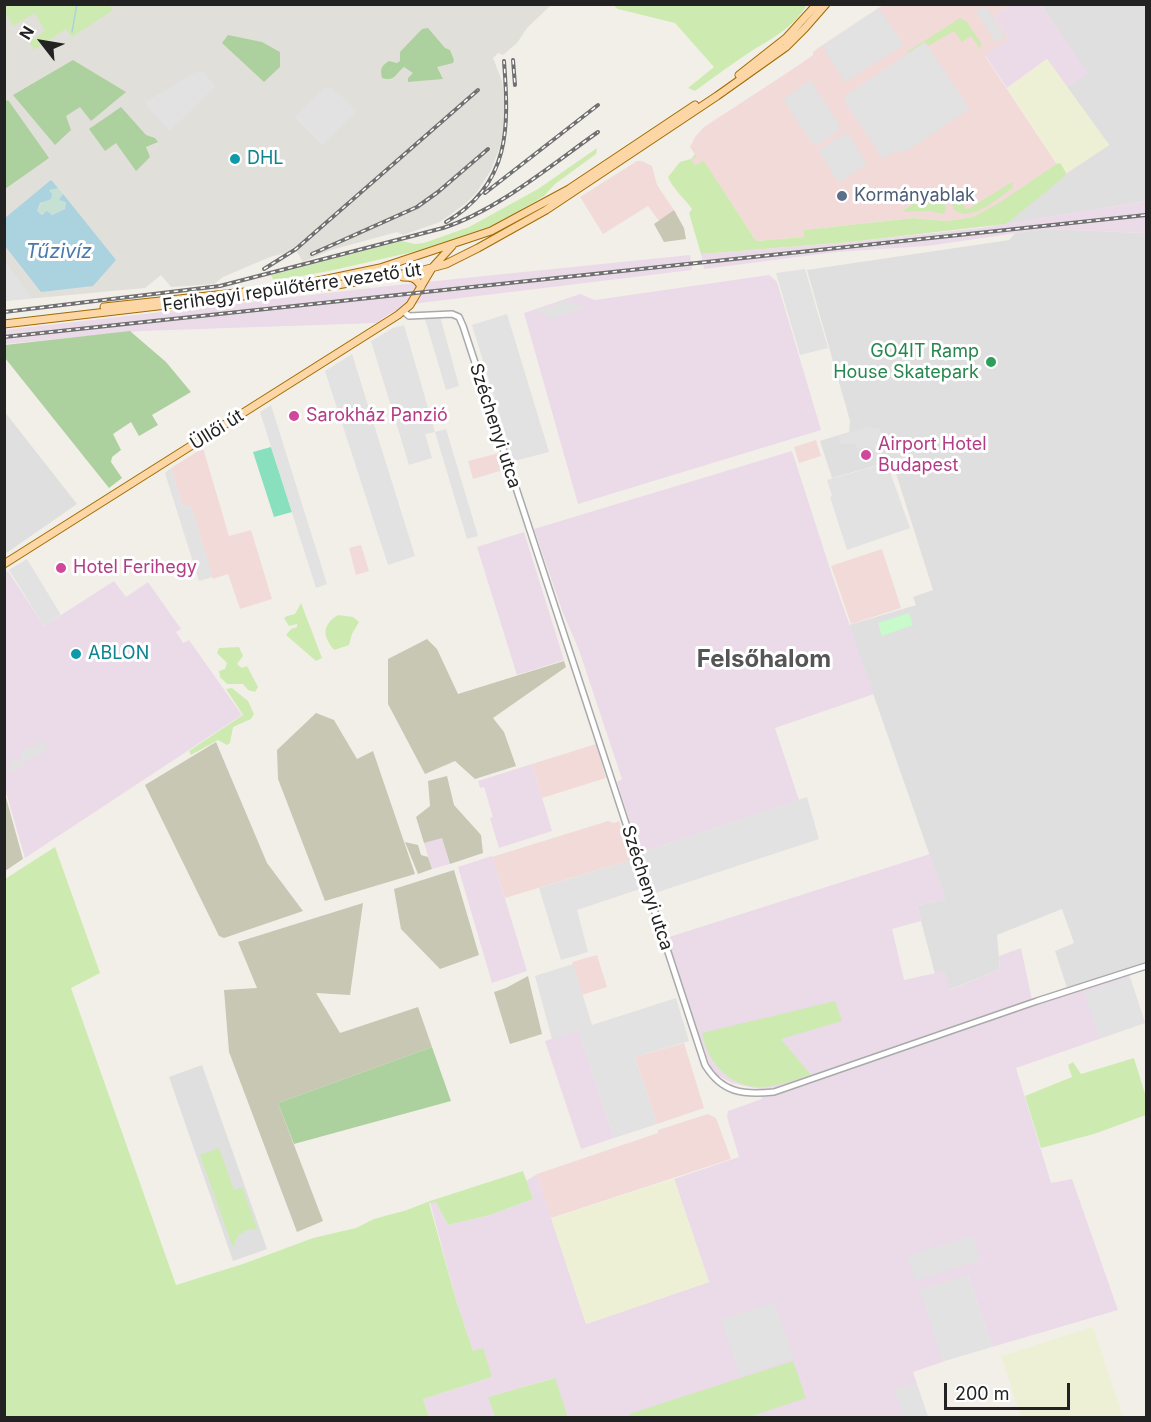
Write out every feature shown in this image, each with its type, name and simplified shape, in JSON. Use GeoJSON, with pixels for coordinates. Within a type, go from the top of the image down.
{"type":"FeatureCollection","features":[{"type":"Feature","properties":{"kind":"main road"},"geometry":{"type":"LineString","coordinates":[[716,94],[800,26],[817,4]]}},
{"type":"Feature","properties":{"kind":"main road"},"geometry":{"type":"LineString","coordinates":[[716,94],[786,47],[826,4]]}},
{"type":"Feature","properties":{"kind":"main road","name":"Ferihegyi repülőtérre vezető út"},"geometry":{"type":"LineString","coordinates":[[4,324],[338,285],[446,264],[478,248],[570,191],[716,94]]}},
{"type":"Feature","properties":{"kind":"main road","name":"Ferihegyi repülőtérre vezető út"},"geometry":{"type":"LineString","coordinates":[[4,319],[295,286],[380,268],[491,231],[570,191]]}},
{"type":"Feature","properties":{"kind":"main road"},"geometry":{"type":"LineString","coordinates":[[421,287],[432,268],[454,244]]}},
{"type":"Feature","properties":{"kind":"main road"},"geometry":{"type":"LineString","coordinates":[[421,287],[446,264]]}},
{"type":"Feature","properties":{"kind":"main road"},"geometry":{"type":"LineString","coordinates":[[388,277],[413,278],[421,287]]}},
{"type":"Feature","properties":{"kind":"main road","name":"Üllői út"},"geometry":{"type":"LineString","coordinates":[[4,564],[403,311],[413,301],[421,287]]}},
{"type":"Feature","properties":{"kind":"street","name":"Széchenyi utca"},"geometry":{"type":"LineString","coordinates":[[403,311],[409,316],[452,314],[459,317],[463,326],[705,1065],[720,1082],[740,1092],[774,1092],[1037,1001],[1146,966]]}},
{"type":"Feature","properties":{"kind":"shaded area"},"geometry":{"type":"Polygon","coordinates":[[[5,5],[551,5],[527,28],[517,43],[503,55],[498,53],[493,58],[502,81],[505,107],[499,149],[491,170],[477,192],[440,222],[403,235],[397,232],[331,250],[303,262],[294,247],[285,253],[223,277],[214,284],[171,287],[161,275],[145,288],[5,301],[5,5]]]}},
{"type":"Feature","properties":{"kind":"shaded area"},"geometry":{"type":"Polygon","coordinates":[[[883,5],[1010,5],[994,16],[1009,39],[985,56],[1064,175],[973,217],[947,221],[913,218],[804,230],[804,237],[756,241],[704,162],[695,165],[692,160],[696,156],[690,147],[695,137],[704,127],[796,67],[813,55],[818,48],[883,5]]]}},
{"type":"Feature","properties":{"kind":"shaded area"},"geometry":{"type":"Polygon","coordinates":[[[1010,5],[1041,5],[1088,73],[1067,87],[1047,59],[1007,88],[985,55],[1009,39],[994,16],[1010,5]]]}},
{"type":"Feature","properties":{"kind":"shaded area"},"geometry":{"type":"Polygon","coordinates":[[[1041,5],[1146,5],[1146,201],[1006,224],[1005,213],[1109,145],[1067,87],[1087,73],[1041,5]]]}},
{"type":"Feature","properties":{"kind":"shaded area"},"geometry":{"type":"Polygon","coordinates":[[[982,7],[987,8],[1005,37],[996,43],[976,11],[982,7]]]}},
{"type":"Feature","properties":{"kind":"shaded area"},"geometry":{"type":"Polygon","coordinates":[[[879,8],[904,45],[845,82],[822,46],[879,8]]]}},
{"type":"Feature","properties":{"kind":"shaded area"},"geometry":{"type":"Polygon","coordinates":[[[925,42],[970,109],[905,152],[895,151],[883,159],[846,104],[846,95],[925,42]]]}},
{"type":"Feature","properties":{"kind":"shaded area"},"geometry":{"type":"Polygon","coordinates":[[[1047,59],[1109,145],[1064,175],[1007,88],[1047,59]]]}},
{"type":"Feature","properties":{"kind":"shaded area"},"geometry":{"type":"Polygon","coordinates":[[[197,71],[204,73],[216,86],[170,131],[148,108],[146,102],[197,71]]]}},
{"type":"Feature","properties":{"kind":"shaded area"},"geometry":{"type":"Polygon","coordinates":[[[810,80],[840,125],[838,127],[840,130],[817,145],[811,142],[783,99],[810,80]]]}},
{"type":"Feature","properties":{"kind":"shaded area"},"geometry":{"type":"Polygon","coordinates":[[[323,88],[333,88],[357,111],[322,145],[294,117],[323,88]]]}},
{"type":"Feature","properties":{"kind":"shaded area"},"geometry":{"type":"Polygon","coordinates":[[[847,132],[867,164],[839,183],[818,151],[847,132]]]}},
{"type":"Feature","properties":{"kind":"shaded area"},"geometry":{"type":"Polygon","coordinates":[[[637,161],[652,166],[657,185],[674,210],[659,221],[648,206],[603,234],[580,197],[637,161]]]}},
{"type":"Feature","properties":{"kind":"shaded area"},"geometry":{"type":"Polygon","coordinates":[[[58,188],[63,194],[60,200],[66,201],[65,208],[51,214],[37,211],[49,190],[58,188]]]}},
{"type":"Feature","properties":{"kind":"shaded area"},"geometry":{"type":"Polygon","coordinates":[[[1146,201],[1146,233],[1045,229],[927,246],[837,252],[704,269],[701,254],[850,242],[980,228],[1146,201]]]}},
{"type":"Feature","properties":{"kind":"shaded area"},"geometry":{"type":"Polygon","coordinates":[[[674,210],[684,228],[686,239],[664,242],[654,224],[674,210]]]}},
{"type":"Feature","properties":{"kind":"shaded area"},"geometry":{"type":"Polygon","coordinates":[[[1045,229],[1146,233],[1146,966],[1067,988],[1055,951],[1074,943],[1062,909],[997,935],[1000,969],[949,990],[935,974],[917,906],[945,899],[849,625],[916,605],[913,597],[933,590],[892,461],[832,478],[820,441],[849,432],[850,421],[807,270],[1009,240],[1015,233],[1045,229]]]}},
{"type":"Feature","properties":{"kind":"shaded area"},"geometry":{"type":"Polygon","coordinates":[[[690,255],[692,270],[420,303],[389,314],[376,323],[141,331],[5,344],[4,330],[406,284],[690,255]]]}},
{"type":"Feature","properties":{"kind":"shaded area"},"geometry":{"type":"Polygon","coordinates":[[[5,260],[32,298],[5,301],[5,260]]]}},
{"type":"Feature","properties":{"kind":"shaded area"},"geometry":{"type":"Polygon","coordinates":[[[805,269],[828,348],[800,355],[776,273],[805,269]]]}},
{"type":"Feature","properties":{"kind":"shaded area"},"geometry":{"type":"Polygon","coordinates":[[[769,275],[777,282],[821,430],[578,504],[524,313],[580,294],[595,300],[769,275]]]}},
{"type":"Feature","properties":{"kind":"shaded area"},"geometry":{"type":"Polygon","coordinates":[[[568,300],[584,308],[551,319],[536,311],[568,300]]]}},
{"type":"Feature","properties":{"kind":"shaded area"},"geometry":{"type":"Polygon","coordinates":[[[507,314],[549,452],[514,461],[472,325],[507,314]]]}},
{"type":"Feature","properties":{"kind":"shaded area"},"geometry":{"type":"Polygon","coordinates":[[[440,316],[459,386],[446,390],[425,319],[440,316]]]}},
{"type":"Feature","properties":{"kind":"shaded area"},"geometry":{"type":"Polygon","coordinates":[[[404,325],[435,432],[425,434],[432,458],[409,465],[371,341],[393,328],[404,325]]]}},
{"type":"Feature","properties":{"kind":"shaded area"},"geometry":{"type":"Polygon","coordinates":[[[352,354],[415,556],[388,565],[325,371],[352,354]]]}},
{"type":"Feature","properties":{"kind":"shaded area"},"geometry":{"type":"Polygon","coordinates":[[[271,405],[327,584],[316,588],[260,412],[271,405]]]}},
{"type":"Feature","properties":{"kind":"shaded area"},"geometry":{"type":"Polygon","coordinates":[[[4,411],[77,504],[5,554],[4,553],[4,411]]]}},
{"type":"Feature","properties":{"kind":"shaded area"},"geometry":{"type":"Polygon","coordinates":[[[871,426],[875,429],[880,428],[885,445],[872,450],[870,447],[857,448],[855,444],[841,444],[838,436],[871,426]]]}},
{"type":"Feature","properties":{"kind":"shaded area"},"geometry":{"type":"Polygon","coordinates":[[[446,429],[478,536],[467,539],[435,432],[446,429]]]}},
{"type":"Feature","properties":{"kind":"shaded area"},"geometry":{"type":"Polygon","coordinates":[[[816,440],[821,456],[799,463],[794,447],[816,440]]]}},
{"type":"Feature","properties":{"kind":"shaded area"},"geometry":{"type":"Polygon","coordinates":[[[203,448],[229,536],[251,530],[272,599],[240,609],[228,574],[213,579],[191,506],[183,507],[171,468],[203,448]]]}},
{"type":"Feature","properties":{"kind":"shaded area"},"geometry":{"type":"Polygon","coordinates":[[[792,451],[874,694],[775,728],[799,800],[640,853],[617,782],[622,779],[579,650],[563,613],[534,529],[792,451]]]}},
{"type":"Feature","properties":{"kind":"shaded area"},"geometry":{"type":"Polygon","coordinates":[[[499,453],[503,470],[473,479],[468,461],[499,453]]]}},
{"type":"Feature","properties":{"kind":"shaded area"},"geometry":{"type":"Polygon","coordinates":[[[879,465],[881,468],[888,466],[910,528],[847,550],[827,480],[879,465]]]}},
{"type":"Feature","properties":{"kind":"shaded area"},"geometry":{"type":"Polygon","coordinates":[[[171,468],[183,507],[191,505],[213,577],[199,581],[165,473],[171,468]]]}},
{"type":"Feature","properties":{"kind":"shaded area"},"geometry":{"type":"Polygon","coordinates":[[[524,532],[564,660],[517,675],[477,547],[524,532]]]}},
{"type":"Feature","properties":{"kind":"shaded area"},"geometry":{"type":"Polygon","coordinates":[[[361,545],[369,571],[356,575],[349,548],[361,545]]]}},
{"type":"Feature","properties":{"kind":"shaded area"},"geometry":{"type":"Polygon","coordinates":[[[882,549],[901,608],[851,624],[831,566],[882,549]]]}},
{"type":"Feature","properties":{"kind":"shaded area"},"geometry":{"type":"Polygon","coordinates":[[[27,559],[61,615],[44,626],[9,570],[27,559]]]}},
{"type":"Feature","properties":{"kind":"shaded area"},"geometry":{"type":"Polygon","coordinates":[[[8,571],[44,626],[114,581],[126,597],[148,582],[181,629],[176,632],[183,643],[189,640],[242,715],[25,858],[5,789],[5,573],[8,571]]]}},
{"type":"Feature","properties":{"kind":"shaded area"},"geometry":{"type":"Polygon","coordinates":[[[427,639],[437,649],[458,694],[564,661],[566,667],[493,718],[504,732],[516,766],[475,779],[455,761],[425,774],[388,704],[388,659],[427,639]]]}},
{"type":"Feature","properties":{"kind":"shaded area"},"geometry":{"type":"Polygon","coordinates":[[[316,713],[334,720],[357,759],[373,751],[415,874],[325,901],[278,779],[277,750],[316,713]]]}},
{"type":"Feature","properties":{"kind":"shaded area"},"geometry":{"type":"Polygon","coordinates":[[[42,739],[48,748],[10,773],[7,769],[11,766],[9,762],[15,758],[18,762],[23,759],[20,754],[35,744],[41,747],[38,742],[42,739]]]}},
{"type":"Feature","properties":{"kind":"shaded area"},"geometry":{"type":"Polygon","coordinates":[[[216,742],[267,863],[303,911],[224,938],[219,936],[145,785],[216,742]]]}},
{"type":"Feature","properties":{"kind":"shaded area"},"geometry":{"type":"Polygon","coordinates":[[[596,744],[606,778],[542,798],[532,764],[596,744]]]}},
{"type":"Feature","properties":{"kind":"shaded area"},"geometry":{"type":"Polygon","coordinates":[[[532,764],[552,831],[499,848],[484,787],[480,788],[478,781],[532,764]]]}},
{"type":"Feature","properties":{"kind":"shaded area"},"geometry":{"type":"Polygon","coordinates":[[[447,776],[454,805],[481,835],[483,853],[450,864],[442,838],[424,843],[416,817],[430,806],[428,781],[447,776]]]}},
{"type":"Feature","properties":{"kind":"shaded area"},"geometry":{"type":"Polygon","coordinates":[[[5,794],[23,859],[4,871],[5,794]]]}},
{"type":"Feature","properties":{"kind":"shaded area"},"geometry":{"type":"Polygon","coordinates":[[[807,797],[819,839],[652,894],[640,853],[807,797]]]}},
{"type":"Feature","properties":{"kind":"shaded area"},"geometry":{"type":"Polygon","coordinates":[[[608,821],[614,823],[619,821],[631,860],[505,898],[492,857],[608,821]]]}},
{"type":"Feature","properties":{"kind":"shaded area"},"geometry":{"type":"Polygon","coordinates":[[[442,837],[450,864],[432,869],[424,843],[442,837]]]}},
{"type":"Feature","properties":{"kind":"shaded area"},"geometry":{"type":"Polygon","coordinates":[[[405,842],[418,845],[421,855],[428,857],[432,869],[418,874],[405,842]]]}},
{"type":"Feature","properties":{"kind":"shaded area"},"geometry":{"type":"Polygon","coordinates":[[[930,854],[946,899],[917,906],[921,921],[892,929],[904,980],[945,971],[950,990],[1000,969],[999,956],[1021,948],[1032,1000],[1128,972],[1145,1023],[1016,1068],[1051,1183],[1072,1179],[1118,1310],[992,1347],[968,1275],[942,1359],[945,1361],[913,1372],[928,1417],[568,1417],[554,1378],[489,1397],[495,1417],[429,1417],[423,1399],[492,1377],[473,1351],[456,1300],[430,1202],[436,1201],[448,1225],[490,1215],[533,1199],[526,1181],[537,1174],[586,1324],[709,1282],[674,1179],[739,1157],[727,1117],[728,1111],[762,1099],[759,1089],[732,1083],[719,1076],[710,1066],[666,938],[930,854]]]}},
{"type":"Feature","properties":{"kind":"shaded area"},"geometry":{"type":"Polygon","coordinates":[[[492,856],[527,971],[492,983],[458,867],[492,856]]]}},
{"type":"Feature","properties":{"kind":"shaded area"},"geometry":{"type":"Polygon","coordinates":[[[631,860],[640,889],[577,910],[588,952],[561,960],[539,888],[631,860]]]}},
{"type":"Feature","properties":{"kind":"shaded area"},"geometry":{"type":"Polygon","coordinates":[[[454,870],[479,955],[440,969],[401,929],[394,889],[454,870]]]}},
{"type":"Feature","properties":{"kind":"shaded area"},"geometry":{"type":"Polygon","coordinates":[[[363,903],[350,995],[316,993],[340,1033],[418,1007],[432,1047],[278,1103],[323,1221],[297,1232],[229,1052],[224,990],[257,988],[238,942],[363,903]]]}},
{"type":"Feature","properties":{"kind":"shaded area"},"geometry":{"type":"Polygon","coordinates":[[[597,955],[607,987],[582,995],[572,962],[597,955]]]}},
{"type":"Feature","properties":{"kind":"shaded area"},"geometry":{"type":"Polygon","coordinates":[[[573,964],[592,1025],[676,998],[689,1041],[635,1057],[657,1124],[614,1138],[579,1031],[552,1039],[535,976],[573,964]]]}},
{"type":"Feature","properties":{"kind":"shaded area"},"geometry":{"type":"Polygon","coordinates":[[[528,976],[542,1034],[510,1044],[494,992],[528,976]]]}},
{"type":"Feature","properties":{"kind":"shaded area"},"geometry":{"type":"Polygon","coordinates":[[[1130,977],[1145,1023],[1099,1038],[1085,992],[1130,977]]]}},
{"type":"Feature","properties":{"kind":"shaded area"},"geometry":{"type":"Polygon","coordinates":[[[579,1030],[614,1138],[581,1149],[545,1041],[579,1030]]]}},
{"type":"Feature","properties":{"kind":"shaded area"},"geometry":{"type":"Polygon","coordinates":[[[684,1043],[704,1108],[657,1124],[635,1057],[684,1043]]]}},
{"type":"Feature","properties":{"kind":"shaded area"},"geometry":{"type":"Polygon","coordinates":[[[202,1065],[267,1249],[233,1261],[169,1077],[202,1065]]]}},
{"type":"Feature","properties":{"kind":"shaded area"},"geometry":{"type":"Polygon","coordinates":[[[708,1114],[716,1118],[731,1159],[551,1218],[537,1174],[708,1114]]]}},
{"type":"Feature","properties":{"kind":"shaded area"},"geometry":{"type":"Polygon","coordinates":[[[674,1179],[709,1282],[586,1324],[551,1218],[674,1179]]]}},
{"type":"Feature","properties":{"kind":"shaded area"},"geometry":{"type":"Polygon","coordinates":[[[972,1236],[980,1260],[915,1281],[907,1256],[972,1236]]]}},
{"type":"Feature","properties":{"kind":"shaded area"},"geometry":{"type":"Polygon","coordinates":[[[968,1275],[992,1347],[945,1361],[942,1359],[920,1290],[968,1275]]]}},
{"type":"Feature","properties":{"kind":"shaded area"},"geometry":{"type":"Polygon","coordinates":[[[774,1303],[794,1358],[740,1376],[721,1319],[774,1303]]]}},
{"type":"Feature","properties":{"kind":"shaded area"},"geometry":{"type":"Polygon","coordinates":[[[1093,1327],[1123,1417],[1021,1417],[1001,1356],[1093,1327]]]}},
{"type":"Feature","properties":{"kind":"shaded area"},"geometry":{"type":"Polygon","coordinates":[[[916,1383],[928,1417],[896,1417],[903,1415],[894,1389],[916,1383]]]}},
{"type":"Feature","properties":{"kind":"green space"},"geometry":{"type":"Polygon","coordinates":[[[5,4],[109,5],[113,10],[72,37],[66,29],[34,50],[29,42],[45,31],[35,13],[13,26],[5,12],[5,4]]]}},
{"type":"Feature","properties":{"kind":"green space"},"geometry":{"type":"Polygon","coordinates":[[[613,5],[807,5],[783,31],[695,91],[688,88],[714,67],[675,23],[618,9],[613,5]]]}},
{"type":"Feature","properties":{"kind":"green space"},"geometry":{"type":"Polygon","coordinates":[[[960,18],[967,22],[981,43],[980,49],[971,36],[962,42],[954,31],[928,46],[925,42],[909,54],[907,52],[960,18]]]}},
{"type":"Feature","properties":{"kind":"green space"},"geometry":{"type":"Polygon","coordinates":[[[428,28],[445,48],[450,50],[454,60],[453,63],[437,67],[443,79],[408,82],[408,78],[413,73],[404,67],[390,79],[382,78],[381,70],[384,64],[389,61],[397,63],[400,61],[400,52],[422,29],[428,28]]]}},
{"type":"Feature","properties":{"kind":"green space"},"geometry":{"type":"Polygon","coordinates":[[[228,35],[262,42],[280,52],[280,67],[264,82],[222,43],[228,35]]]}},
{"type":"Feature","properties":{"kind":"green space"},"geometry":{"type":"Polygon","coordinates":[[[73,60],[126,92],[91,121],[80,107],[66,116],[71,130],[55,145],[13,95],[73,60]]]}},
{"type":"Feature","properties":{"kind":"green space"},"geometry":{"type":"Polygon","coordinates":[[[8,100],[49,158],[5,189],[4,102],[8,100]]]}},
{"type":"Feature","properties":{"kind":"green space"},"geometry":{"type":"Polygon","coordinates":[[[121,107],[146,135],[155,138],[158,142],[146,147],[150,157],[136,171],[116,143],[105,151],[89,129],[121,107]]]}},
{"type":"Feature","properties":{"kind":"green space"},"geometry":{"type":"Polygon","coordinates":[[[597,148],[596,154],[555,184],[544,196],[495,225],[417,251],[329,271],[274,281],[271,275],[402,241],[415,244],[424,243],[469,227],[538,189],[597,148]]]}},
{"type":"Feature","properties":{"kind":"green space"},"geometry":{"type":"Polygon","coordinates":[[[695,154],[697,156],[692,160],[695,165],[704,161],[756,241],[804,237],[804,230],[913,218],[947,221],[973,217],[999,203],[1058,163],[1066,173],[1006,224],[850,242],[701,254],[689,213],[692,209],[668,177],[680,162],[691,159],[695,154]]]}},
{"type":"Feature","properties":{"kind":"green space"},"geometry":{"type":"Polygon","coordinates":[[[1012,182],[1011,189],[991,204],[975,212],[967,214],[953,209],[952,202],[957,196],[968,209],[1012,182]]]}},
{"type":"Feature","properties":{"kind":"green space"},"geometry":{"type":"Polygon","coordinates":[[[936,196],[940,203],[944,202],[946,210],[943,214],[929,211],[904,212],[921,199],[925,203],[936,196]]]}},
{"type":"Feature","properties":{"kind":"green space"},"geometry":{"type":"Polygon","coordinates":[[[130,331],[166,362],[191,392],[152,415],[158,425],[139,436],[131,422],[113,434],[121,450],[112,457],[111,462],[122,478],[109,488],[5,358],[5,345],[130,331]]]}},
{"type":"Feature","properties":{"kind":"green space"},"geometry":{"type":"Polygon","coordinates":[[[271,447],[292,512],[274,517],[253,452],[271,447]]]}},
{"type":"Feature","properties":{"kind":"green space"},"geometry":{"type":"Polygon","coordinates":[[[301,603],[322,658],[316,661],[286,635],[291,629],[297,627],[297,624],[289,626],[284,618],[295,614],[301,603]]]}},
{"type":"Feature","properties":{"kind":"green space"},"geometry":{"type":"Polygon","coordinates":[[[909,613],[913,625],[882,636],[878,623],[909,613]]]}},
{"type":"Feature","properties":{"kind":"green space"},"geometry":{"type":"Polygon","coordinates":[[[338,615],[353,617],[359,622],[349,645],[334,650],[325,631],[332,619],[338,615]]]}},
{"type":"Feature","properties":{"kind":"green space"},"geometry":{"type":"Polygon","coordinates":[[[239,647],[243,656],[237,664],[242,668],[247,666],[258,687],[255,692],[248,690],[243,684],[227,684],[220,677],[219,671],[225,669],[227,663],[217,653],[219,648],[239,647]]]}},
{"type":"Feature","properties":{"kind":"green space"},"geometry":{"type":"Polygon","coordinates":[[[232,688],[248,701],[254,714],[251,719],[233,727],[230,743],[227,745],[218,740],[191,755],[189,751],[243,715],[226,689],[232,688]]]}},
{"type":"Feature","properties":{"kind":"green space"},"geometry":{"type":"Polygon","coordinates":[[[55,847],[100,973],[71,988],[176,1285],[243,1264],[313,1238],[356,1228],[374,1219],[523,1171],[533,1199],[490,1215],[448,1225],[436,1202],[429,1203],[473,1351],[483,1348],[492,1377],[423,1399],[429,1417],[5,1417],[5,879],[55,847]]]}},
{"type":"Feature","properties":{"kind":"green space"},"geometry":{"type":"Polygon","coordinates":[[[835,1001],[842,1021],[781,1039],[811,1075],[764,1087],[741,1084],[723,1072],[705,1044],[702,1033],[835,1001]]]}},
{"type":"Feature","properties":{"kind":"green space"},"geometry":{"type":"Polygon","coordinates":[[[432,1047],[451,1101],[294,1144],[278,1103],[432,1047]]]}},
{"type":"Feature","properties":{"kind":"green space"},"geometry":{"type":"Polygon","coordinates":[[[1134,1058],[1146,1097],[1146,1115],[1094,1134],[1041,1148],[1025,1096],[1072,1077],[1068,1065],[1073,1062],[1081,1074],[1134,1058]]]}},
{"type":"Feature","properties":{"kind":"green space"},"geometry":{"type":"Polygon","coordinates":[[[219,1148],[234,1190],[242,1187],[257,1229],[240,1233],[235,1245],[232,1245],[200,1155],[219,1148]]]}},
{"type":"Feature","properties":{"kind":"green space"},"geometry":{"type":"Polygon","coordinates":[[[793,1361],[806,1398],[749,1417],[631,1417],[629,1414],[793,1361]]]}},
{"type":"Feature","properties":{"kind":"green space"},"geometry":{"type":"Polygon","coordinates":[[[555,1378],[568,1417],[495,1417],[488,1397],[555,1378]]]}},
{"type":"Feature","properties":{"kind":"water","name":"Tűzivíz"},"geometry":{"type":"Polygon","coordinates":[[[51,180],[58,188],[49,190],[52,194],[51,199],[40,203],[37,211],[42,215],[47,211],[52,215],[65,209],[66,202],[59,200],[63,194],[116,260],[93,286],[41,292],[5,246],[5,218],[51,180]]]}},
{"type":"Feature","properties":{"kind":"waterway"},"geometry":{"type":"LineString","coordinates":[[72,32],[77,4]]}},
{"type":"Feature","properties":{"kind":"railway"},"geometry":{"type":"LineString","coordinates":[[513,60],[515,85]]}},
{"type":"Feature","properties":{"kind":"railway"},"geometry":{"type":"LineString","coordinates":[[446,222],[467,207],[483,190],[494,172],[505,131],[504,61]]}},
{"type":"Feature","properties":{"kind":"railway"},"geometry":{"type":"LineString","coordinates":[[264,269],[296,249],[478,90]]}},
{"type":"Feature","properties":{"kind":"railway"},"geometry":{"type":"LineString","coordinates":[[485,193],[598,105]]}},
{"type":"Feature","properties":{"kind":"railway"},"geometry":{"type":"LineString","coordinates":[[4,312],[220,286],[443,228],[464,220],[504,198],[598,132]]}},
{"type":"Feature","properties":{"kind":"railway"},"geometry":{"type":"LineString","coordinates":[[312,254],[417,207],[488,149]]}},
{"type":"Feature","properties":{"kind":"railway"},"geometry":{"type":"LineString","coordinates":[[4,337],[1146,215]]}},
{"type":"Feature","properties":{"kind":"place","name":"DHL"},"geometry":{"type":"Point","coordinates":[235,159]}},
{"type":"Feature","properties":{"kind":"place","name":"Kormányablak"},"geometry":{"type":"Point","coordinates":[842,196]}},
{"type":"Feature","properties":{"kind":"place","name":"GO4IT Ramp House Skatepark"},"geometry":{"type":"Point","coordinates":[991,362]}},
{"type":"Feature","properties":{"kind":"place","name":"Sarokház Panzió"},"geometry":{"type":"Point","coordinates":[294,416]}},
{"type":"Feature","properties":{"kind":"place","name":"Airport Hotel Budapest"},"geometry":{"type":"Point","coordinates":[866,455]}},
{"type":"Feature","properties":{"kind":"place","name":"Hotel Ferihegy"},"geometry":{"type":"Point","coordinates":[61,568]}},
{"type":"Feature","properties":{"kind":"place","name":"ABLON"},"geometry":{"type":"Point","coordinates":[76,654]}},
{"type":"Feature","properties":{"kind":"district","name":"Felsőhalom"},"geometry":{"type":"Point","coordinates":[764,660]}}]}
